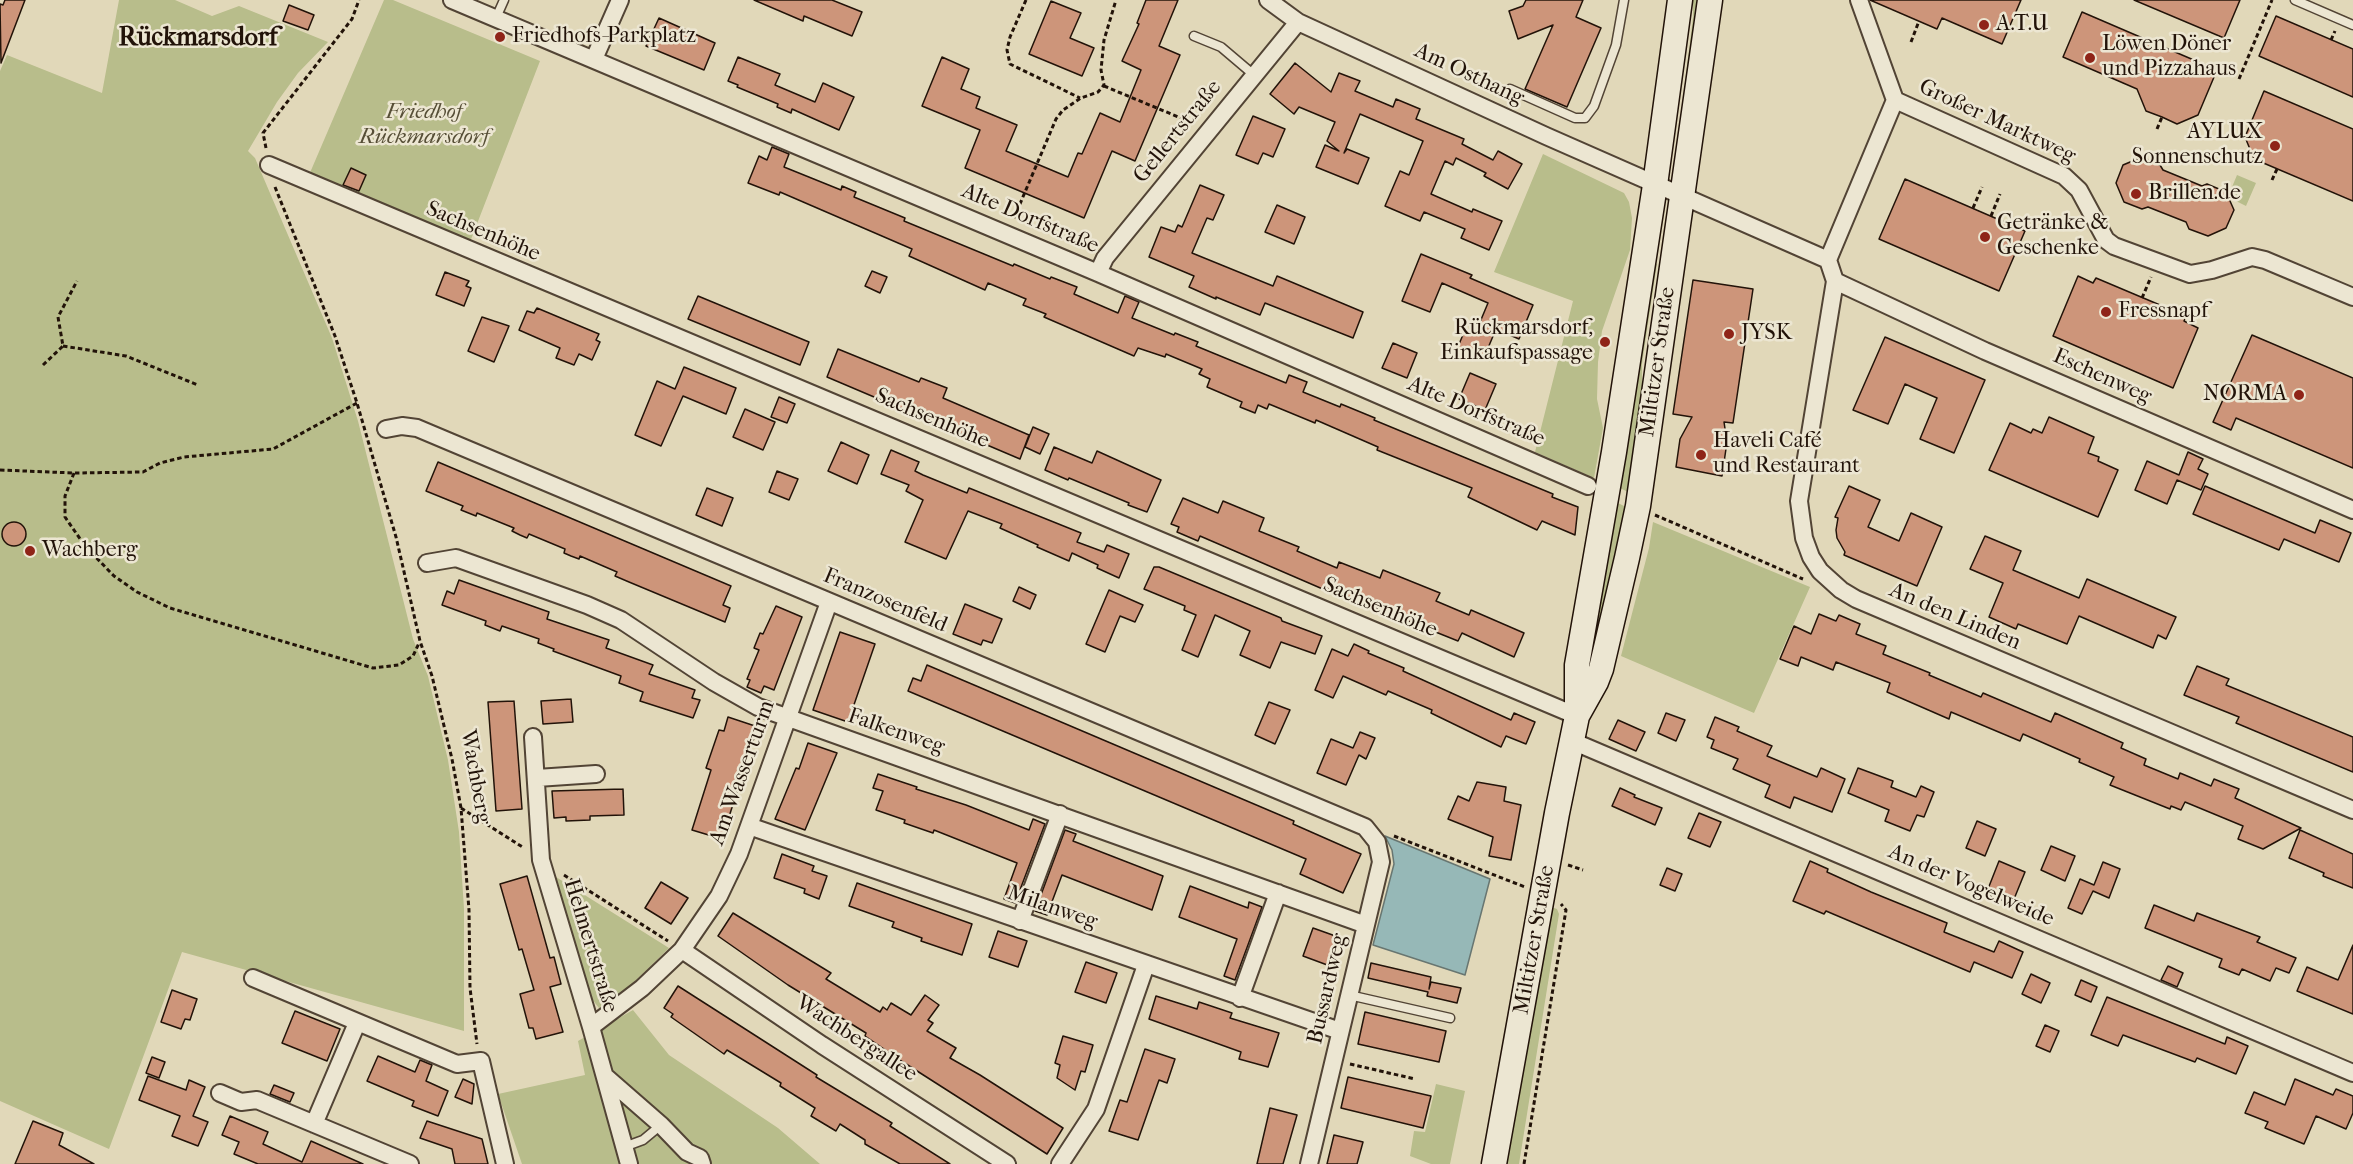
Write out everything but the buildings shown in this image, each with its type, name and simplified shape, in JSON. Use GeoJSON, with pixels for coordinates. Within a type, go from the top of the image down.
{"type":"FeatureCollection","features":[{"type":"Feature","properties":{"kind":"street","name":"Alte Dorfstraße"},"geometry":{"type":"LineString","coordinates":[[452,0],[1098,273],[1588,486]]}},
{"type":"Feature","properties":{"kind":"street"},"geometry":{"type":"LineString","coordinates":[[594,59],[620,0]]}},
{"type":"Feature","properties":{"kind":"street","name":"Am Osthang"},"geometry":{"type":"LineString","coordinates":[[1268,0],[1298,22],[1655,185],[1828,261]]}},
{"type":"Feature","properties":{"kind":"street","name":"Miltitzer Straße"},"geometry":{"type":"LineString","coordinates":[[1494,1164],[1577,716],[1577,665],[1608,491],[1655,185],[1680,0]]}},
{"type":"Feature","properties":{"kind":"street","name":"Miltitzer Straße"},"geometry":{"type":"LineString","coordinates":[[1577,716],[1601,669],[1638,506],[1710,0]]}},
{"type":"Feature","properties":{"kind":"street","name":"Großer Marktweg"},"geometry":{"type":"LineString","coordinates":[[1828,261],[1895,100],[1859,0]]}},
{"type":"Feature","properties":{"kind":"street","name":"Gellertstraße"},"geometry":{"type":"LineString","coordinates":[[1098,273],[1105,258],[1298,22]]}},
{"type":"Feature","properties":{"kind":"street","name":"Großer Marktweg"},"geometry":{"type":"LineString","coordinates":[[1895,100],[2064,176],[2079,190],[2106,240],[2114,246],[2190,274],[2252,257],[2265,260],[2353,297]]}},
{"type":"Feature","properties":{"kind":"street","name":"Sachsenhöhe"},"geometry":{"type":"LineString","coordinates":[[269,165],[1577,716]]}},
{"type":"Feature","properties":{"kind":"street"},"geometry":{"type":"LineString","coordinates":[[1828,261],[1835,281]]}},
{"type":"Feature","properties":{"kind":"street","name":"Eschenweg"},"geometry":{"type":"LineString","coordinates":[[1835,281],[1995,355],[2353,510]]}},
{"type":"Feature","properties":{"kind":"street","name":"An den Linden"},"geometry":{"type":"LineString","coordinates":[[1835,281],[1799,501],[1804,537],[1811,557],[1829,581],[1865,603],[2353,810]]}},
{"type":"Feature","properties":{"kind":"street","name":"Franzosenfeld"},"geometry":{"type":"LineString","coordinates":[[386,429],[402,426],[417,428],[1366,829]]}},
{"type":"Feature","properties":{"kind":"street","name":"Falkenweg"},"geometry":{"type":"LineString","coordinates":[[427,563],[456,558],[607,612],[714,682],[758,707],[1366,925]]}},
{"type":"Feature","properties":{"kind":"street","name":"Am Wasserturm"},"geometry":{"type":"LineString","coordinates":[[591,1027],[642,988],[682,950],[719,896],[739,854],[829,602]]}},
{"type":"Feature","properties":{"kind":"street","name":"Helmertstraße"},"geometry":{"type":"LineString","coordinates":[[533,737],[541,860],[606,1077],[629,1164]]}},
{"type":"Feature","properties":{"kind":"street","name":"An der Vogelweide"},"geometry":{"type":"LineString","coordinates":[[1572,741],[2353,1073]]}},
{"type":"Feature","properties":{"kind":"street"},"geometry":{"type":"LineString","coordinates":[[537,778],[596,774]]}},
{"type":"Feature","properties":{"kind":"street"},"geometry":{"type":"LineString","coordinates":[[1020,921],[1060,814]]}},
{"type":"Feature","properties":{"kind":"street","name":"Milanweg"},"geometry":{"type":"LineString","coordinates":[[749,826],[1340,1031]]}},
{"type":"Feature","properties":{"kind":"street","name":"Bussardweg"},"geometry":{"type":"LineString","coordinates":[[1309,1164],[1381,862],[1377,842],[1366,829]]}},
{"type":"Feature","properties":{"kind":"street"},"geometry":{"type":"LineString","coordinates":[[1240,998],[1278,893]]}},
{"type":"Feature","properties":{"kind":"street","name":"Wachbergallee"},"geometry":{"type":"LineString","coordinates":[[682,950],[822,1045],[1007,1164]]}},
{"type":"Feature","properties":{"kind":"street"},"geometry":{"type":"LineString","coordinates":[[1060,1164],[1096,1109],[1146,965]]}},
{"type":"Feature","properties":{"kind":"street"},"geometry":{"type":"LineString","coordinates":[[253,978],[457,1064],[481,1061],[505,1164]]}},
{"type":"Feature","properties":{"kind":"street"},"geometry":{"type":"LineString","coordinates":[[314,1124],[357,1023]]}},
{"type":"Feature","properties":{"kind":"street"},"geometry":{"type":"LineString","coordinates":[[606,1077],[661,1125],[687,1152],[700,1158],[702,1164]]}},
{"type":"Feature","properties":{"kind":"street"},"geometry":{"type":"LineString","coordinates":[[220,1094],[241,1102],[257,1100],[410,1164]]}},
{"type":"Feature","properties":{"kind":"lane"},"geometry":{"type":"LineString","coordinates":[[496,18],[504,0]]}},
{"type":"Feature","properties":{"kind":"lane"},"geometry":{"type":"LineString","coordinates":[[1510,89],[1575,118],[1585,118],[1594,106],[1616,45],[1624,0]]}},
{"type":"Feature","properties":{"kind":"lane"},"geometry":{"type":"LineString","coordinates":[[2295,0],[2353,25]]}},
{"type":"Feature","properties":{"kind":"lane"},"geometry":{"type":"LineString","coordinates":[[1194,36],[1221,47],[1254,75]]}},
{"type":"Feature","properties":{"kind":"lane"},"geometry":{"type":"LineString","coordinates":[[1348,995],[1450,1018]]}},
{"type":"Feature","properties":{"kind":"lane"},"geometry":{"type":"LineString","coordinates":[[624,1147],[643,1140],[661,1125]]}},
{"type":"Feature","properties":{"kind":"path","name":"Wachberg"},"geometry":{"type":"LineString","coordinates":[[359,0],[352,18],[263,133],[273,182],[335,336],[357,403],[396,537],[420,641],[432,676],[453,759],[461,807],[469,910],[470,988],[476,1040],[481,1061]]}},
{"type":"Feature","properties":{"kind":"path"},"geometry":{"type":"LineString","coordinates":[[1026,0],[1010,37],[1007,50],[1011,64],[1081,98]]}},
{"type":"Feature","properties":{"kind":"path"},"geometry":{"type":"LineString","coordinates":[[1104,86],[1101,70],[1104,40],[1116,0]]}},
{"type":"Feature","properties":{"kind":"path"},"geometry":{"type":"LineString","coordinates":[[2239,79],[2272,0]]}},
{"type":"Feature","properties":{"kind":"path"},"geometry":{"type":"LineString","coordinates":[[1911,42],[1919,21]]}},
{"type":"Feature","properties":{"kind":"path"},"geometry":{"type":"LineString","coordinates":[[1014,218],[1056,119],[1063,110],[1081,98],[1098,92],[1104,86]]}},
{"type":"Feature","properties":{"kind":"path"},"geometry":{"type":"LineString","coordinates":[[1104,86],[1188,121]]}},
{"type":"Feature","properties":{"kind":"path"},"geometry":{"type":"LineString","coordinates":[[2157,129],[2162,117]]}},
{"type":"Feature","properties":{"kind":"path"},"geometry":{"type":"LineString","coordinates":[[2272,180],[2277,169]]}},
{"type":"Feature","properties":{"kind":"path"},"geometry":{"type":"LineString","coordinates":[[1973,208],[1982,187]]}},
{"type":"Feature","properties":{"kind":"path"},"geometry":{"type":"LineString","coordinates":[[1991,216],[2000,194]]}},
{"type":"Feature","properties":{"kind":"path"},"geometry":{"type":"LineString","coordinates":[[2142,298],[2157,263]]}},
{"type":"Feature","properties":{"kind":"path"},"geometry":{"type":"LineString","coordinates":[[63,346],[58,316],[77,281]]}},
{"type":"Feature","properties":{"kind":"path"},"geometry":{"type":"LineString","coordinates":[[43,365],[63,346]]}},
{"type":"Feature","properties":{"kind":"path"},"geometry":{"type":"LineString","coordinates":[[63,346],[126,356],[198,385]]}},
{"type":"Feature","properties":{"kind":"path"},"geometry":{"type":"LineString","coordinates":[[0,470],[74,473],[143,472],[160,463],[184,457],[273,449],[357,403]]}},
{"type":"Feature","properties":{"kind":"path"},"geometry":{"type":"LineString","coordinates":[[74,473],[65,496],[63,507],[65,517],[114,576],[137,592],[162,604],[373,668],[399,665],[412,656],[420,641]]}},
{"type":"Feature","properties":{"kind":"path"},"geometry":{"type":"LineString","coordinates":[[1638,506],[1813,583],[1829,581]]}},
{"type":"Feature","properties":{"kind":"path"},"geometry":{"type":"LineString","coordinates":[[461,807],[682,950]]}},
{"type":"Feature","properties":{"kind":"path"},"geometry":{"type":"LineString","coordinates":[[1366,829],[1378,830],[1543,894]]}},
{"type":"Feature","properties":{"kind":"path"},"geometry":{"type":"LineString","coordinates":[[1334,1060],[1415,1079]]}},
{"type":"Feature","properties":{"kind":"green space"},"geometry":{"type":"Polygon","coordinates":[[[119,0],[175,0],[212,16],[239,6],[328,42],[298,73],[277,102],[248,151],[255,158],[332,338],[358,421],[413,639],[428,676],[448,760],[459,832],[464,909],[464,1031],[182,952],[109,1149],[0,1101],[0,71],[7,55],[102,93],[119,0]]]}},
{"type":"Feature","properties":{"kind":"green space","name":"Friedhof Rückmarsdorf"},"geometry":{"type":"Polygon","coordinates":[[[384,0],[393,0],[540,61],[470,242],[309,175],[384,0]]]}},
{"type":"Feature","properties":{"kind":"green space"},"geometry":{"type":"Polygon","coordinates":[[[1693,0],[1702,0],[1687,116],[1681,115],[1693,0]]]}},
{"type":"Feature","properties":{"kind":"green space"},"geometry":{"type":"Polygon","coordinates":[[[1543,154],[1624,193],[1629,202],[1632,218],[1630,250],[1602,331],[1597,399],[1603,428],[1594,478],[1535,452],[1573,301],[1494,272],[1543,154]]]}},
{"type":"Feature","properties":{"kind":"green space"},"geometry":{"type":"Polygon","coordinates":[[[2237,175],[2256,183],[2246,206],[2236,201],[2232,187],[2237,175]]]}},
{"type":"Feature","properties":{"kind":"green space"},"geometry":{"type":"Polygon","coordinates":[[[1652,264],[1657,264],[1642,364],[1642,406],[1630,493],[1618,487],[1652,264]]]}},
{"type":"Feature","properties":{"kind":"green space"},"geometry":{"type":"Polygon","coordinates":[[[1616,502],[1628,508],[1595,675],[1581,672],[1616,502]]]}},
{"type":"Feature","properties":{"kind":"green space"},"geometry":{"type":"Polygon","coordinates":[[[1653,522],[1810,587],[1754,713],[1621,656],[1649,548],[1653,522]]]}},
{"type":"Feature","properties":{"kind":"green space"},"geometry":{"type":"Polygon","coordinates":[[[556,877],[669,948],[628,988],[599,1008],[588,994],[556,877]]]}},
{"type":"Feature","properties":{"kind":"green space"},"geometry":{"type":"Polygon","coordinates":[[[1551,907],[1557,909],[1559,914],[1519,1164],[1507,1164],[1551,907]]]}},
{"type":"Feature","properties":{"kind":"green space"},"geometry":{"type":"Polygon","coordinates":[[[633,1010],[669,1055],[778,1128],[820,1164],[522,1164],[498,1094],[585,1075],[578,1041],[633,1010]]]}},
{"type":"Feature","properties":{"kind":"green space"},"geometry":{"type":"Polygon","coordinates":[[[1436,1084],[1465,1091],[1450,1164],[1431,1164],[1410,1156],[1414,1131],[1425,1132],[1436,1084]]]}},
{"type":"Feature","properties":{"kind":"water"},"geometry":{"type":"Polygon","coordinates":[[[1385,836],[1490,879],[1465,975],[1373,945],[1394,864],[1392,850],[1385,836]]]}},
{"type":"Feature","properties":{"kind":"place","name":"A.T.U"},"geometry":{"type":"Point","coordinates":[1984,25]}},
{"type":"Feature","properties":{"kind":"place","name":"Friedhofs-Parkplatz"},"geometry":{"type":"Point","coordinates":[500,37]}},
{"type":"Feature","properties":{"kind":"place","name":"Löwen Döner und Pizzahaus"},"geometry":{"type":"Point","coordinates":[2090,58]}},
{"type":"Feature","properties":{"kind":"place","name":"AYLUX Sonnenschutz"},"geometry":{"type":"Point","coordinates":[2275,146]}},
{"type":"Feature","properties":{"kind":"place","name":"Brillen.de"},"geometry":{"type":"Point","coordinates":[2136,194]}},
{"type":"Feature","properties":{"kind":"place","name":"Getränke & Geschenke"},"geometry":{"type":"Point","coordinates":[1985,237]}},
{"type":"Feature","properties":{"kind":"place","name":"Fressnapf"},"geometry":{"type":"Point","coordinates":[2106,312]}},
{"type":"Feature","properties":{"kind":"place","name":"JYSK"},"geometry":{"type":"Point","coordinates":[1729,334]}},
{"type":"Feature","properties":{"kind":"place","name":"Rückmarsdorf, Einkaufspassage"},"geometry":{"type":"Point","coordinates":[1605,342]}},
{"type":"Feature","properties":{"kind":"place","name":"NORMA"},"geometry":{"type":"Point","coordinates":[2299,395]}},
{"type":"Feature","properties":{"kind":"place","name":"Haveli Café und Restaurant"},"geometry":{"type":"Point","coordinates":[1701,455]}},
{"type":"Feature","properties":{"kind":"place","name":"Wachberg"},"geometry":{"type":"Point","coordinates":[30,551]}},
{"type":"Feature","properties":{"kind":"district","name":"Rückmarsdorf"},"geometry":{"type":"Point","coordinates":[198,39]}}]}
